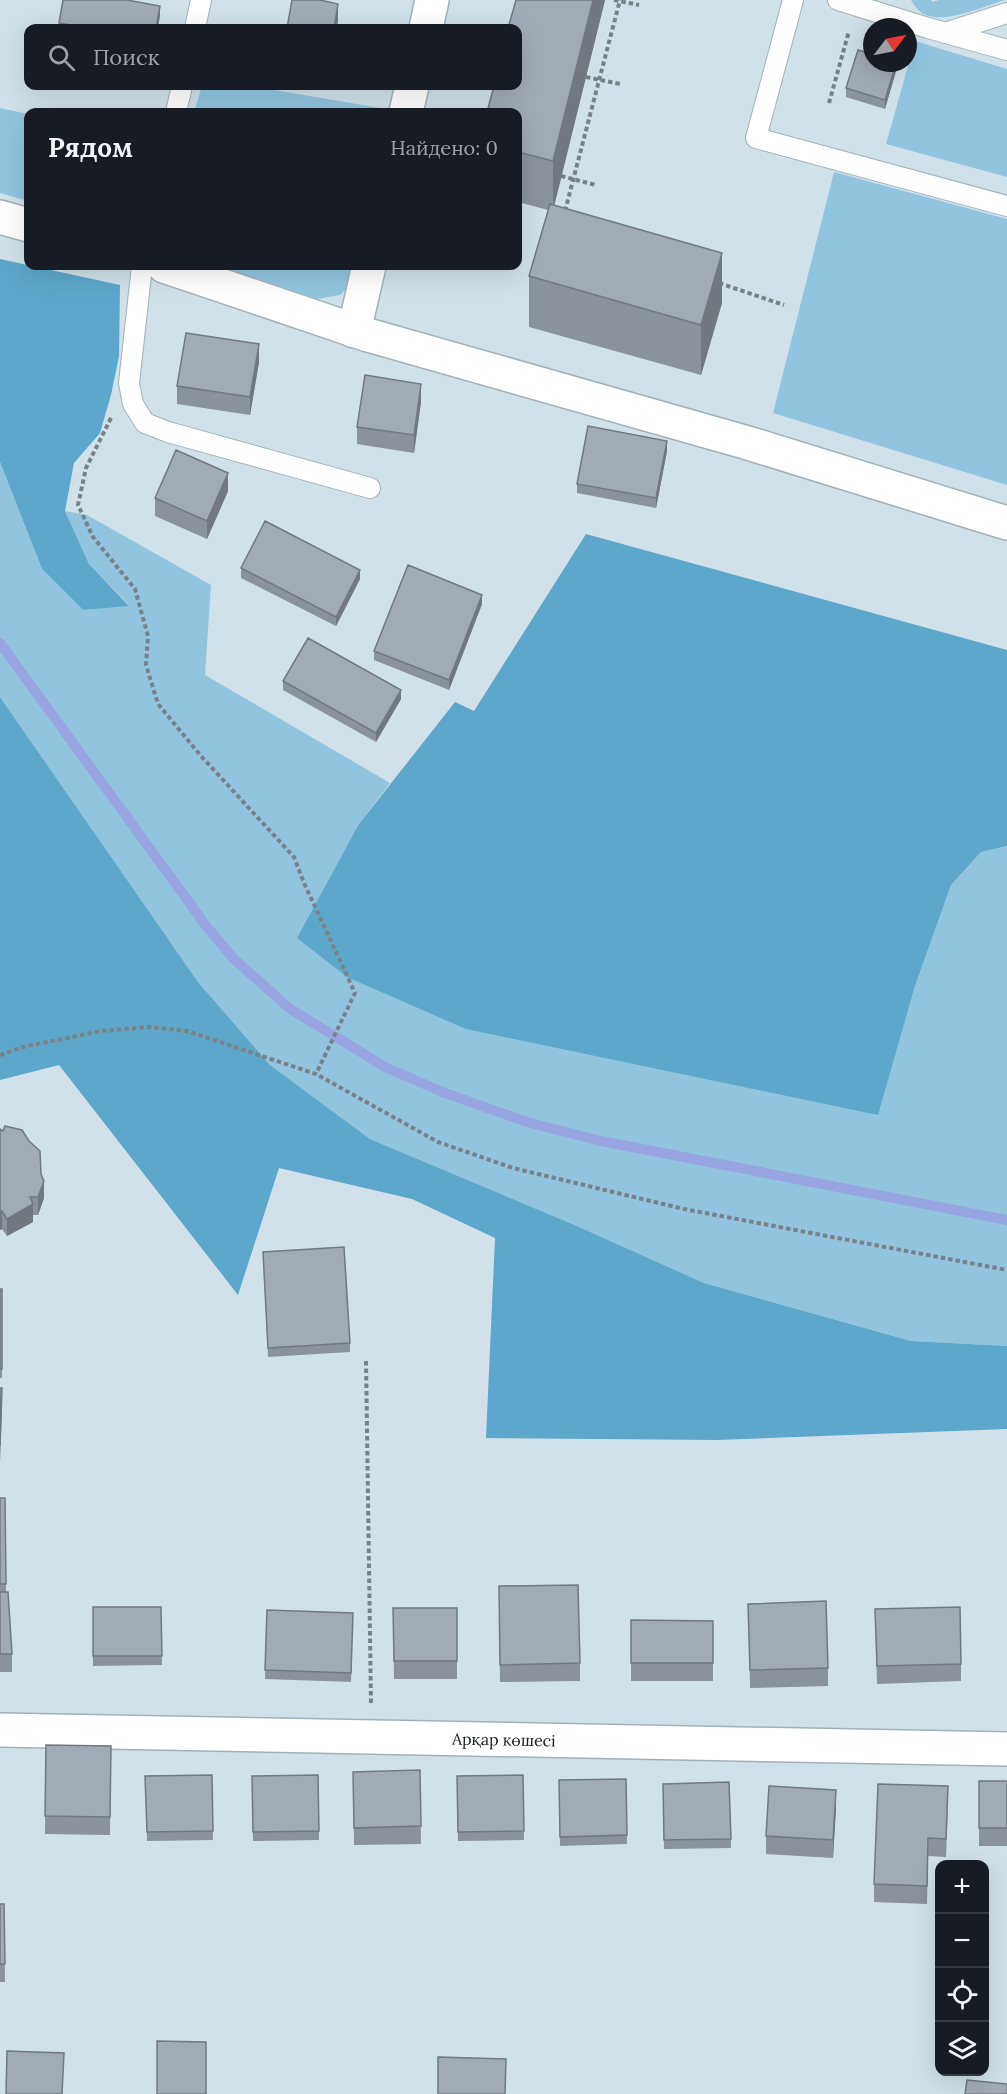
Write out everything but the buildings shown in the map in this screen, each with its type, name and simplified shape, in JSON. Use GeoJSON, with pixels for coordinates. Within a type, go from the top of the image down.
{"type":"FeatureCollection","features":[{"type":"Feature","properties":{"kind":"street"},"geometry":{"type":"LineString","coordinates":[[427,24],[432,0]]}},
{"type":"Feature","properties":{"kind":"street"},"geometry":{"type":"LineString","coordinates":[[407,108],[411,90]]}},
{"type":"Feature","properties":{"kind":"street"},"geometry":{"type":"LineString","coordinates":[[0,218],[24,224]]}},
{"type":"Feature","properties":{"kind":"street"},"geometry":{"type":"LineString","coordinates":[[176,270],[354,331],[748,443],[1007,523]]}},
{"type":"Feature","properties":{"kind":"street"},"geometry":{"type":"LineString","coordinates":[[354,331],[368,270]]}},
{"type":"Feature","properties":{"kind":"street","name":"Арқар көшесі"},"geometry":{"type":"LineString","coordinates":[[0,1730],[1007,1749]]}},
{"type":"Feature","properties":{"kind":"lane"},"geometry":{"type":"LineString","coordinates":[[196,24],[201,0]]}},
{"type":"Feature","properties":{"kind":"lane"},"geometry":{"type":"LineString","coordinates":[[793,0],[756,138],[1007,206]]}},
{"type":"Feature","properties":{"kind":"lane"},"geometry":{"type":"LineString","coordinates":[[893,0],[902,16],[914,23],[1007,50]]}},
{"type":"Feature","properties":{"kind":"lane"},"geometry":{"type":"LineString","coordinates":[[851,2],[936,30],[1007,13]]}},
{"type":"Feature","properties":{"kind":"lane"},"geometry":{"type":"LineString","coordinates":[[177,108],[181,90]]}},
{"type":"Feature","properties":{"kind":"lane"},"geometry":{"type":"LineString","coordinates":[[142,270],[129,383],[133,404],[145,423],[168,432],[370,488]]}},
{"type":"Feature","properties":{"kind":"path"},"geometry":{"type":"LineString","coordinates":[[563,220],[618,0],[639,5]]}},
{"type":"Feature","properties":{"kind":"path"},"geometry":{"type":"LineString","coordinates":[[829,103],[851,2]]}},
{"type":"Feature","properties":{"kind":"path"},"geometry":{"type":"LineString","coordinates":[[586,77],[621,84]]}},
{"type":"Feature","properties":{"kind":"path"},"geometry":{"type":"LineString","coordinates":[[561,176],[596,185]]}},
{"type":"Feature","properties":{"kind":"path"},"geometry":{"type":"LineString","coordinates":[[713,281],[784,304]]}},
{"type":"Feature","properties":{"kind":"path"},"geometry":{"type":"LineString","coordinates":[[129,383],[86,468],[78,505],[93,537],[135,589],[148,636],[146,665],[158,704],[201,756],[294,857],[356,993],[316,1074]]}},
{"type":"Feature","properties":{"kind":"path"},"geometry":{"type":"LineString","coordinates":[[0,1055],[23,1047],[101,1031],[149,1027],[187,1031],[316,1074],[438,1142],[513,1168],[684,1209],[1007,1270]]}},
{"type":"Feature","properties":{"kind":"path"},"geometry":{"type":"LineString","coordinates":[[366,1361],[372,1737]]}},
{"type":"Feature","properties":{"kind":"shaded area"},"geometry":{"type":"Polygon","coordinates":[[[911,0],[931,0],[932,2],[939,0],[1005,0],[967,12],[937,17],[923,14],[911,0]]]}},
{"type":"Feature","properties":{"kind":"shaded area"},"geometry":{"type":"Polygon","coordinates":[[[917,42],[1007,69],[1007,177],[886,144],[906,72],[917,72],[917,42]]]}},
{"type":"Feature","properties":{"kind":"shaded area"},"geometry":{"type":"Polygon","coordinates":[[[201,90],[274,90],[380,108],[195,108],[201,90]]]}},
{"type":"Feature","properties":{"kind":"shaded area"},"geometry":{"type":"Polygon","coordinates":[[[0,108],[24,113],[24,200],[0,193],[0,108]]]}},
{"type":"Feature","properties":{"kind":"shaded area"},"geometry":{"type":"Polygon","coordinates":[[[834,172],[1007,219],[1007,485],[773,413],[834,172]]]}},
{"type":"Feature","properties":{"kind":"shaded area"},"geometry":{"type":"Polygon","coordinates":[[[0,259],[24,264],[24,270],[51,270],[120,285],[119,356],[111,395],[100,433],[74,463],[65,511],[89,564],[129,606],[83,610],[42,569],[0,462],[0,259]]]}},
{"type":"Feature","properties":{"kind":"shaded area"},"geometry":{"type":"Polygon","coordinates":[[[231,270],[356,270],[351,284],[340,295],[317,299],[231,270]]]}},
{"type":"Feature","properties":{"kind":"shaded area"},"geometry":{"type":"Polygon","coordinates":[[[0,462],[42,569],[83,610],[129,605],[89,564],[65,511],[87,515],[211,585],[205,675],[390,783],[359,824],[914,989],[951,885],[981,852],[1007,846],[1007,1346],[911,1341],[704,1283],[577,1226],[370,1139],[270,1065],[198,982],[0,697],[0,462]]]}},
{"type":"Feature","properties":{"kind":"shaded area"},"geometry":{"type":"Polygon","coordinates":[[[586,534],[1007,650],[1007,846],[981,852],[951,885],[914,989],[878,1115],[466,1029],[347,977],[297,938],[359,824],[455,702],[474,711],[586,534]]]}},
{"type":"Feature","properties":{"kind":"shaded area"},"geometry":{"type":"Polygon","coordinates":[[[0,697],[198,982],[270,1065],[370,1139],[577,1226],[704,1283],[911,1341],[1007,1346],[1007,1429],[717,1440],[486,1438],[495,1238],[412,1199],[279,1168],[238,1295],[59,1065],[0,1080],[0,697]]]}},
{"type":"Feature","properties":{"kind":"waterway"},"geometry":{"type":"LineString","coordinates":[[0,643],[207,927],[234,959],[289,1008],[385,1067],[445,1093],[530,1123],[601,1141],[1007,1220]]}}]}
